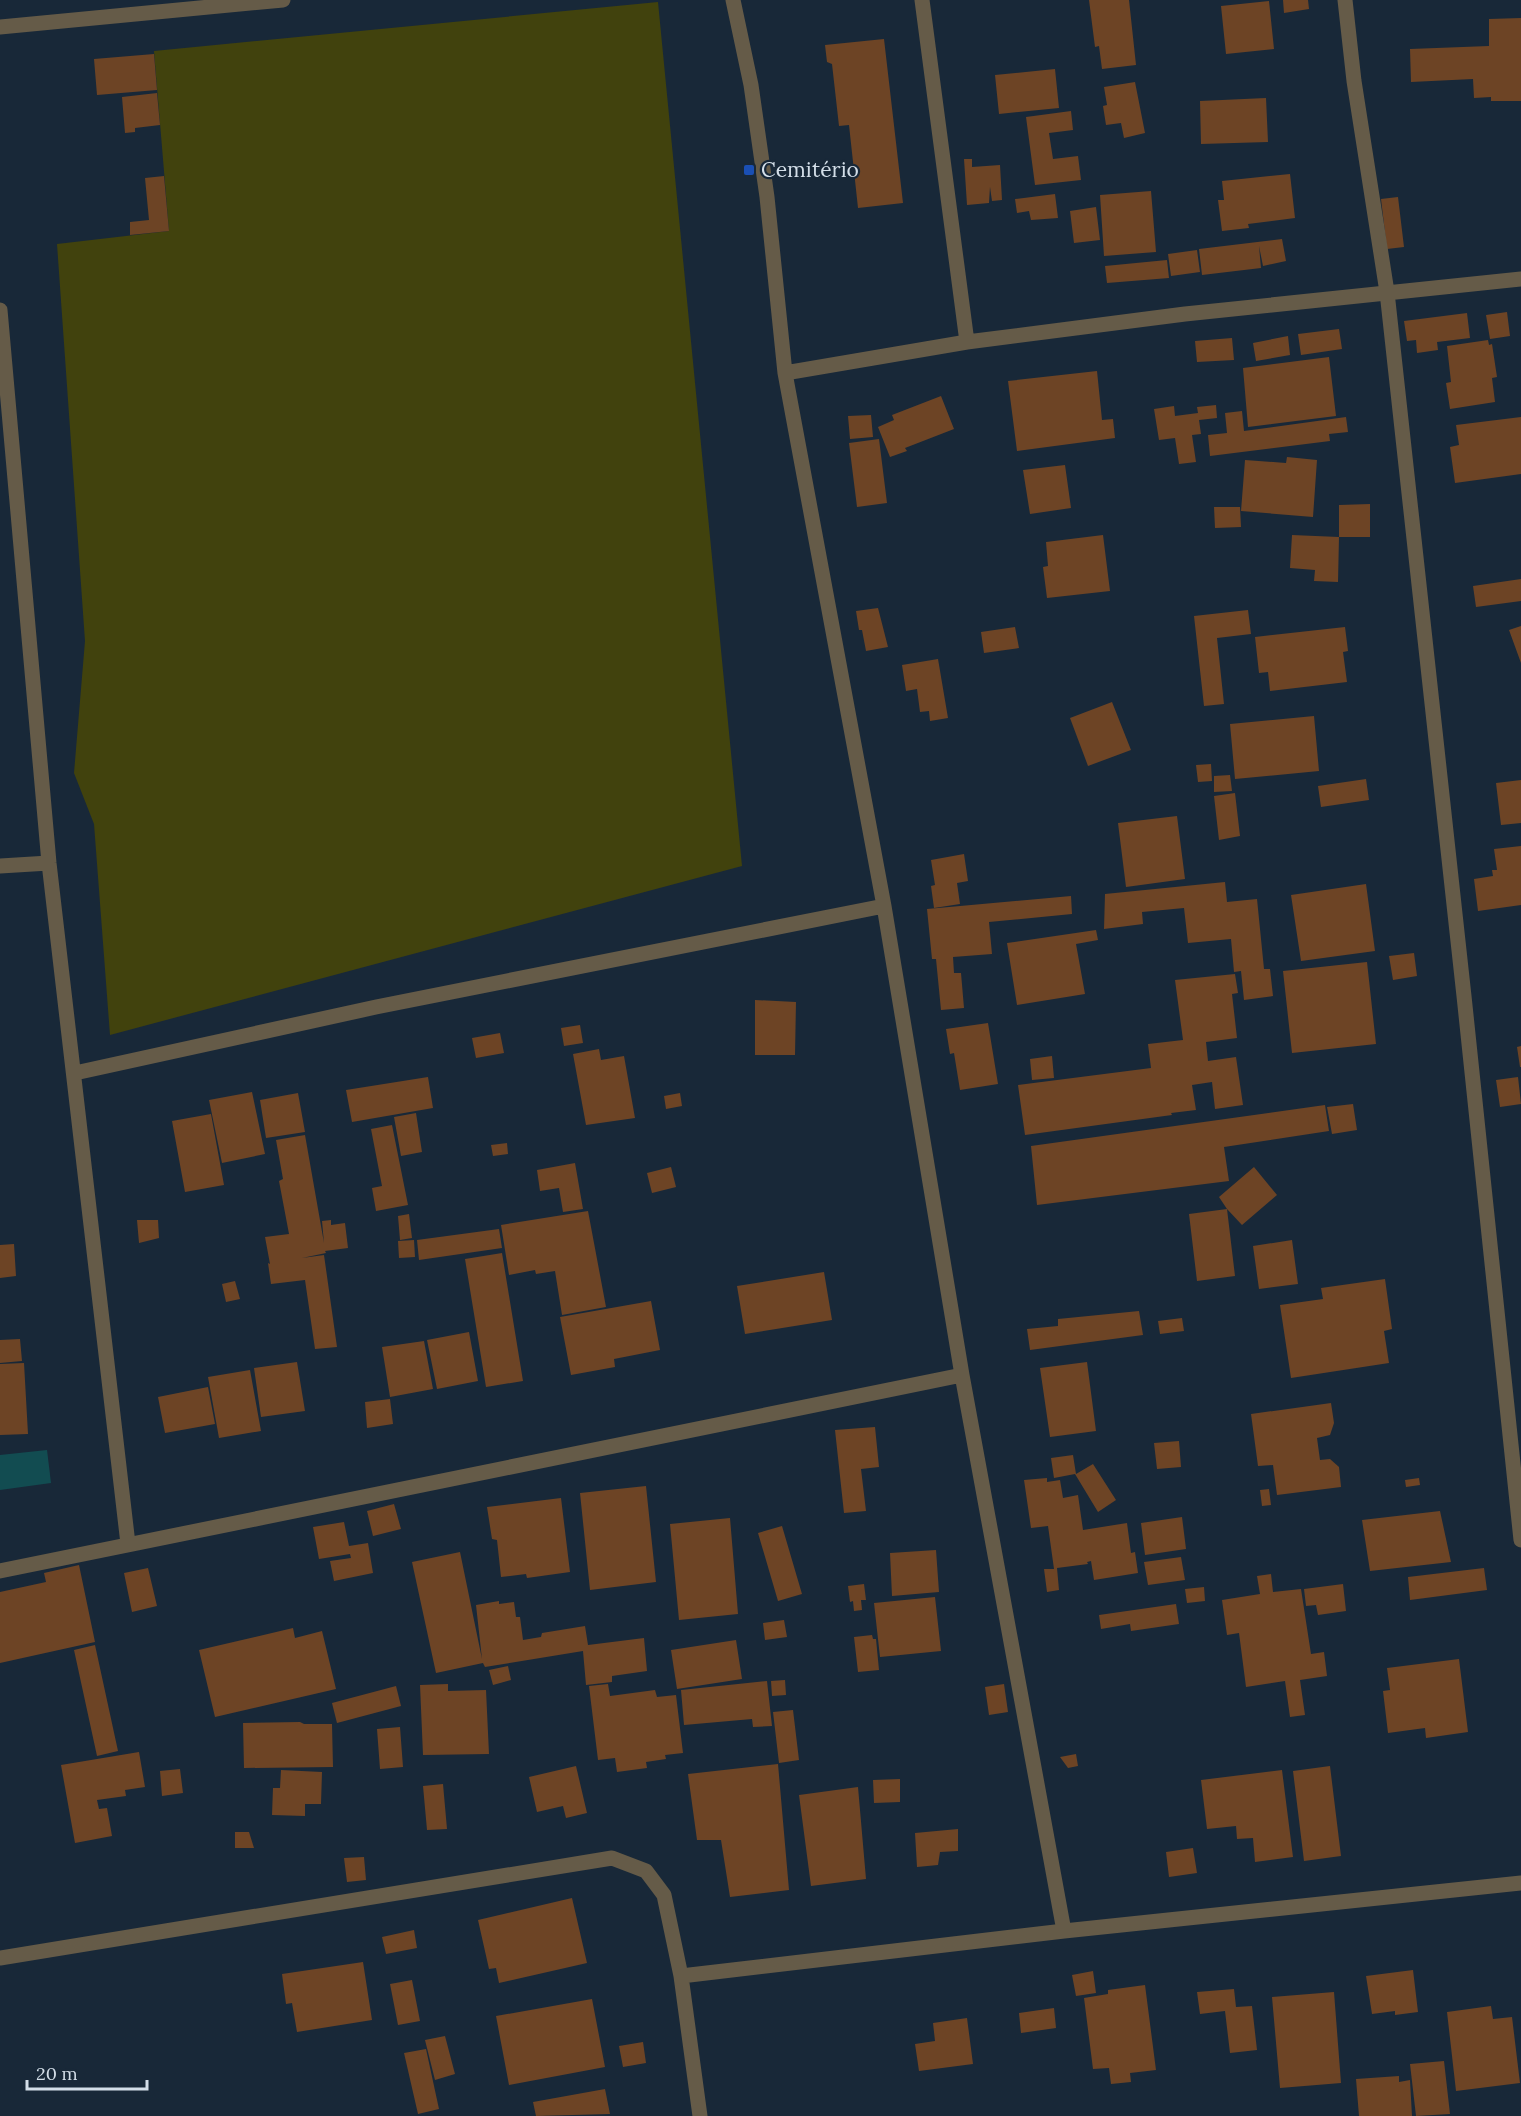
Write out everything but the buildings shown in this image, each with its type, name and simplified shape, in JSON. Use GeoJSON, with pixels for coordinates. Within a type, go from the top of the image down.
{"type":"FeatureCollection","features":[{"type":"Feature","properties":{"kind":"street"},"geometry":{"type":"LineString","coordinates":[[0,27],[283,0]]}},
{"type":"Feature","properties":{"kind":"street"},"geometry":{"type":"LineString","coordinates":[[733,0],[751,85],[767,197],[785,373],[884,906],[962,1375],[1064,1931]]}},
{"type":"Feature","properties":{"kind":"street"},"geometry":{"type":"LineString","coordinates":[[922,0],[967,342]]}},
{"type":"Feature","properties":{"kind":"street"},"geometry":{"type":"LineString","coordinates":[[1345,0],[1354,81],[1387,292],[1521,1540]]}},
{"type":"Feature","properties":{"kind":"street"},"geometry":{"type":"LineString","coordinates":[[785,373],[967,342],[1185,314],[1521,279]]}},
{"type":"Feature","properties":{"kind":"street"},"geometry":{"type":"LineString","coordinates":[[0,310],[49,863],[128,1544]]}},
{"type":"Feature","properties":{"kind":"street"},"geometry":{"type":"LineString","coordinates":[[0,866],[49,863]]}},
{"type":"Feature","properties":{"kind":"street"},"geometry":{"type":"LineString","coordinates":[[75,1073],[388,1004],[884,906]]}},
{"type":"Feature","properties":{"kind":"street"},"geometry":{"type":"LineString","coordinates":[[0,1571],[962,1375]]}},
{"type":"Feature","properties":{"kind":"street"},"geometry":{"type":"LineString","coordinates":[[0,1958],[612,1858],[646,1871],[663,1895],[681,1976],[700,2116]]}},
{"type":"Feature","properties":{"kind":"street"},"geometry":{"type":"LineString","coordinates":[[681,1976],[1064,1931],[1521,1883]]}},
{"type":"Feature","properties":{"kind":"shaded area"},"geometry":{"type":"Polygon","coordinates":[[[658,2],[742,866],[110,1035],[94,824],[74,773],[85,641],[57,244],[169,231],[154,51],[658,2]]]}},
{"type":"Feature","properties":{"kind":"shaded area"},"geometry":{"type":"Polygon","coordinates":[[[47,1450],[51,1483],[0,1490],[0,1455],[47,1450]]]}},
{"type":"Feature","properties":{"kind":"place","name":"Cemitério"},"geometry":{"type":"Point","coordinates":[749,170]}}]}
